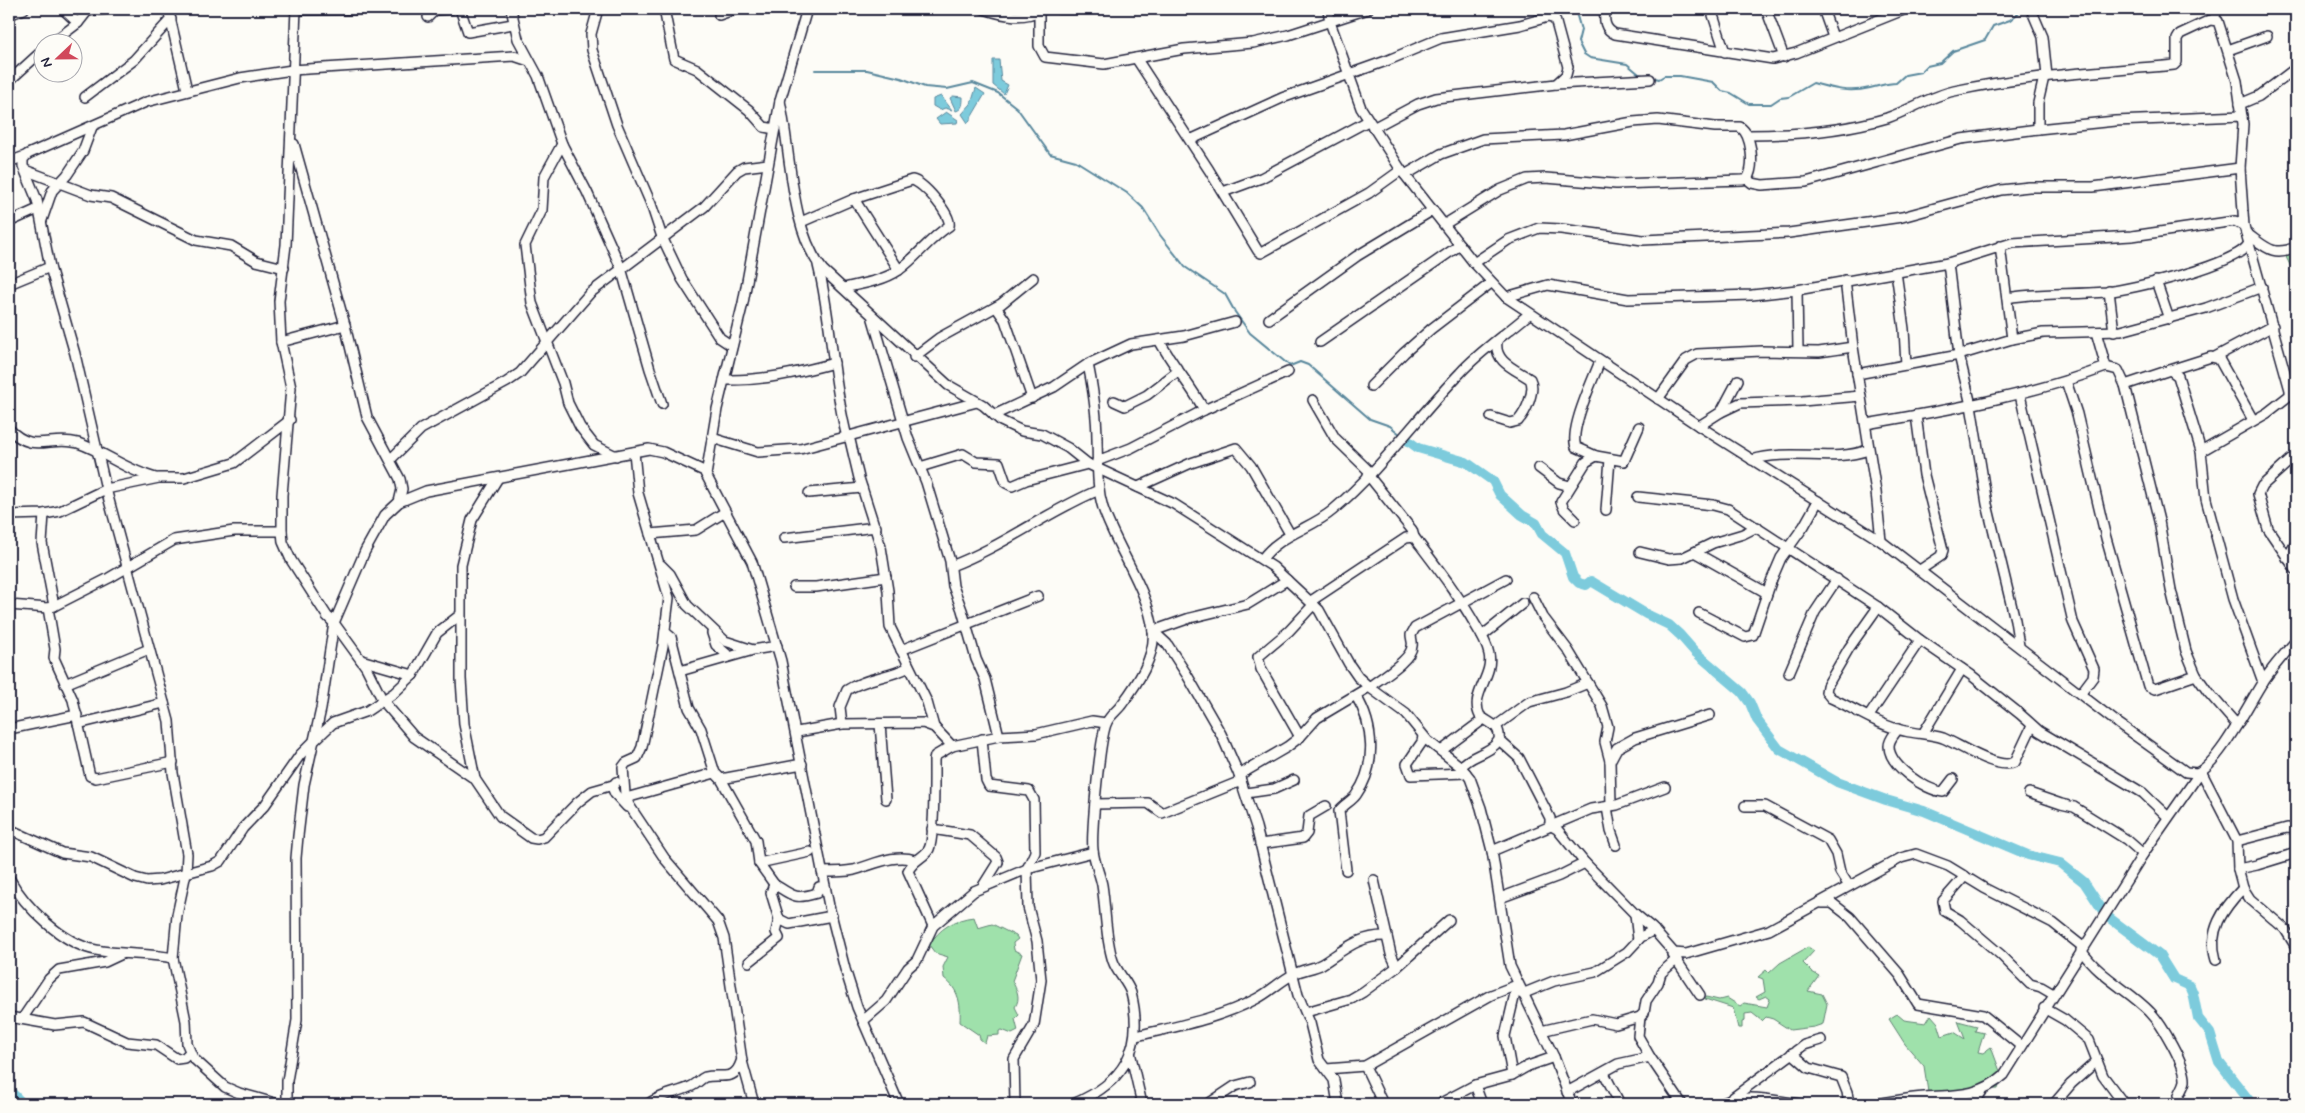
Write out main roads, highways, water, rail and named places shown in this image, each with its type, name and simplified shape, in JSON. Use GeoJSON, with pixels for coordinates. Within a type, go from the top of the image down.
{"type":"FeatureCollection","features":[{"type":"Feature","properties":{"kind":"water"},"geometry":{"type":"Polygon","coordinates":[[[993,60],[999,60],[1001,81],[1008,85],[1004,94],[993,85],[993,60]]]}},
{"type":"Feature","properties":{"kind":"water"},"geometry":{"type":"Polygon","coordinates":[[[976,88],[985,94],[968,123],[962,114],[971,104],[976,88]]]}},
{"type":"Feature","properties":{"kind":"water"},"geometry":{"type":"Polygon","coordinates":[[[941,96],[952,110],[945,108],[940,110],[933,106],[933,99],[941,96]]]}},
{"type":"Feature","properties":{"kind":"water"},"geometry":{"type":"Polygon","coordinates":[[[953,96],[963,97],[963,104],[956,111],[950,98],[953,96]]]}},
{"type":"Feature","properties":{"kind":"water"},"geometry":{"type":"Polygon","coordinates":[[[946,112],[958,120],[957,123],[940,124],[936,119],[946,112]]]}},
{"type":"Feature","properties":{"kind":"waterway"},"geometry":{"type":"LineString","coordinates":[[1575,9],[1581,30],[1578,42],[1584,54],[1590,58],[1627,64],[1639,74],[1659,79],[1664,76],[1680,76],[1713,82],[1722,91],[1731,93],[1749,104],[1771,104],[1780,98],[1789,97],[1813,83],[1835,89],[1848,90],[1896,83],[1905,75],[1921,72],[1927,66],[1940,63],[1953,51],[1985,40],[1993,26],[2010,20],[2023,9]]}},
{"type":"Feature","properties":{"kind":"waterway"},"geometry":{"type":"LineString","coordinates":[[815,70],[867,70],[901,78],[925,87],[947,89],[973,83],[998,93],[1017,108],[1050,154],[1076,161],[1127,193],[1143,208],[1160,235],[1185,267],[1225,294],[1250,333],[1290,366],[1300,362],[1308,365],[1370,419],[1390,426],[1401,435]]}},
{"type":"Feature","properties":{"kind":"waterway"},"geometry":{"type":"LineString","coordinates":[[1403,437],[1418,448],[1466,462],[1493,481],[1500,495],[1522,515],[1536,523],[1542,534],[1565,553],[1573,577],[1579,583],[1586,585],[1591,581],[1646,614],[1669,625],[1695,652],[1742,692],[1750,703],[1757,720],[1779,749],[1837,782],[1886,800],[1924,811],[2028,855],[2060,863],[2084,882],[2103,911]]}},
{"type":"Feature","properties":{"kind":"waterway"},"geometry":{"type":"LineString","coordinates":[[2108,917],[2159,955],[2174,979],[2190,986],[2198,1018],[2210,1033],[2219,1062],[2252,1104]]}},
{"type":"Feature","properties":{"kind":"waterway"},"geometry":{"type":"LineString","coordinates":[[9,1090],[23,1104]]}}]}
